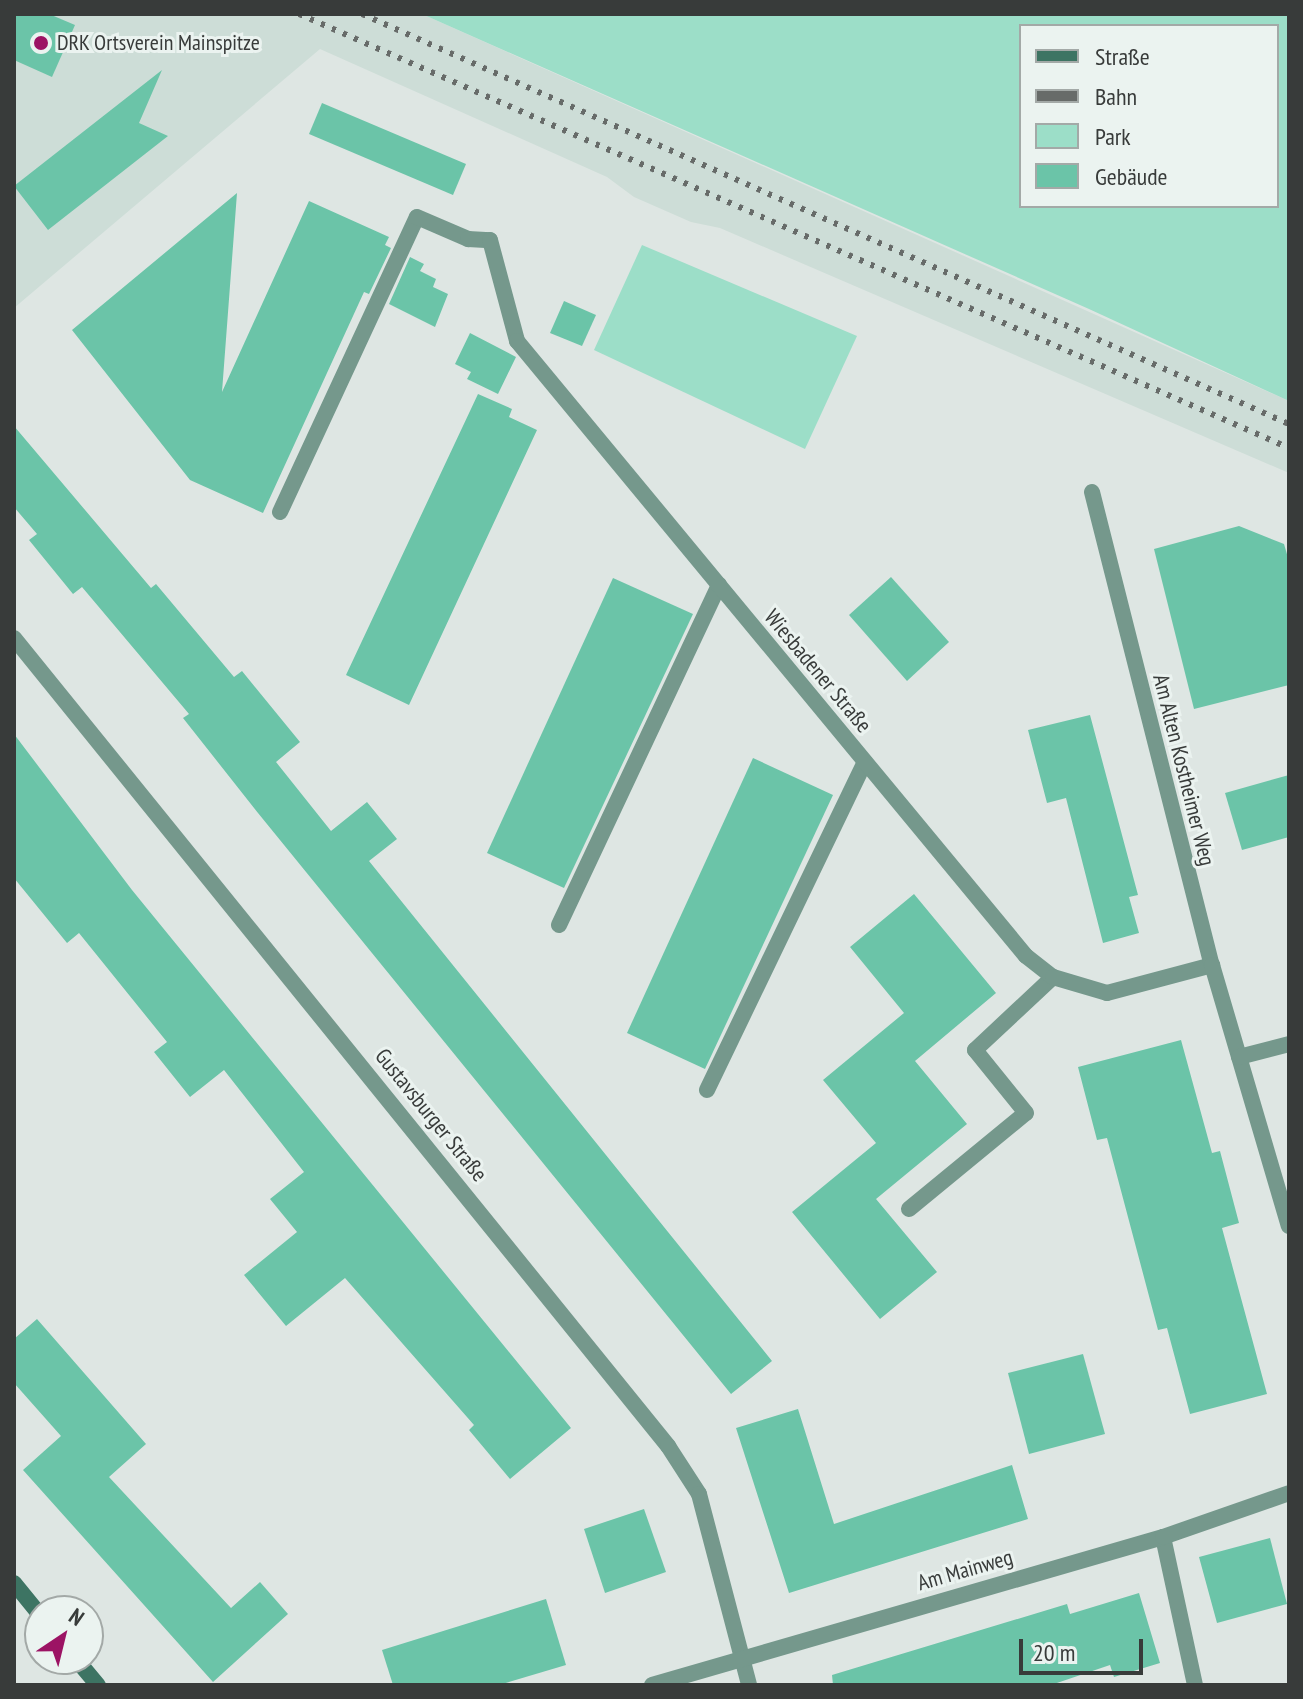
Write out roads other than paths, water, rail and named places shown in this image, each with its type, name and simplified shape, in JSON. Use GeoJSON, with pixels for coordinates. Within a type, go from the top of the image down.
{"type":"FeatureCollection","features":[{"type":"Feature","properties":{"kind":"street","name":"Wiesbadener Straße"},"geometry":{"type":"LineString","coordinates":[[280,512],[417,217],[468,239],[490,240],[517,341],[1026,956],[1053,977],[1107,993],[1212,965]]}},
{"type":"Feature","properties":{"kind":"street","name":"Am Alten Kostheimer Weg"},"geometry":{"type":"LineString","coordinates":[[1092,492],[1212,965],[1289,1226]]}},
{"type":"Feature","properties":{"kind":"street"},"geometry":{"type":"LineString","coordinates":[[559,925],[719,585]]}},
{"type":"Feature","properties":{"kind":"street","name":"Gustavsburger Straße"},"geometry":{"type":"LineString","coordinates":[[14,638],[668,1446],[699,1494],[749,1685]]}},
{"type":"Feature","properties":{"kind":"street"},"geometry":{"type":"LineString","coordinates":[[707,1090],[865,762]]}},
{"type":"Feature","properties":{"kind":"street"},"geometry":{"type":"LineString","coordinates":[[909,1209],[1026,1113],[975,1050],[1053,977]]}},
{"type":"Feature","properties":{"kind":"street"},"geometry":{"type":"LineString","coordinates":[[1239,1057],[1289,1044]]}},
{"type":"Feature","properties":{"kind":"street","name":"Am Mainweg"},"geometry":{"type":"LineString","coordinates":[[652,1685],[743,1656],[1163,1537],[1289,1493]]}},
{"type":"Feature","properties":{"kind":"street"},"geometry":{"type":"LineString","coordinates":[[1163,1537],[1195,1685]]}},
{"type":"Feature","properties":{"kind":"railway"},"geometry":{"type":"LineString","coordinates":[[299,14],[1289,448]]}},
{"type":"Feature","properties":{"kind":"railway"},"geometry":{"type":"LineString","coordinates":[[362,14],[1289,424]]}},
{"type":"Feature","properties":{"kind":"place","name":"DRK Ortsverein Mainspitze"},"geometry":{"type":"Point","coordinates":[41,43]}}]}
